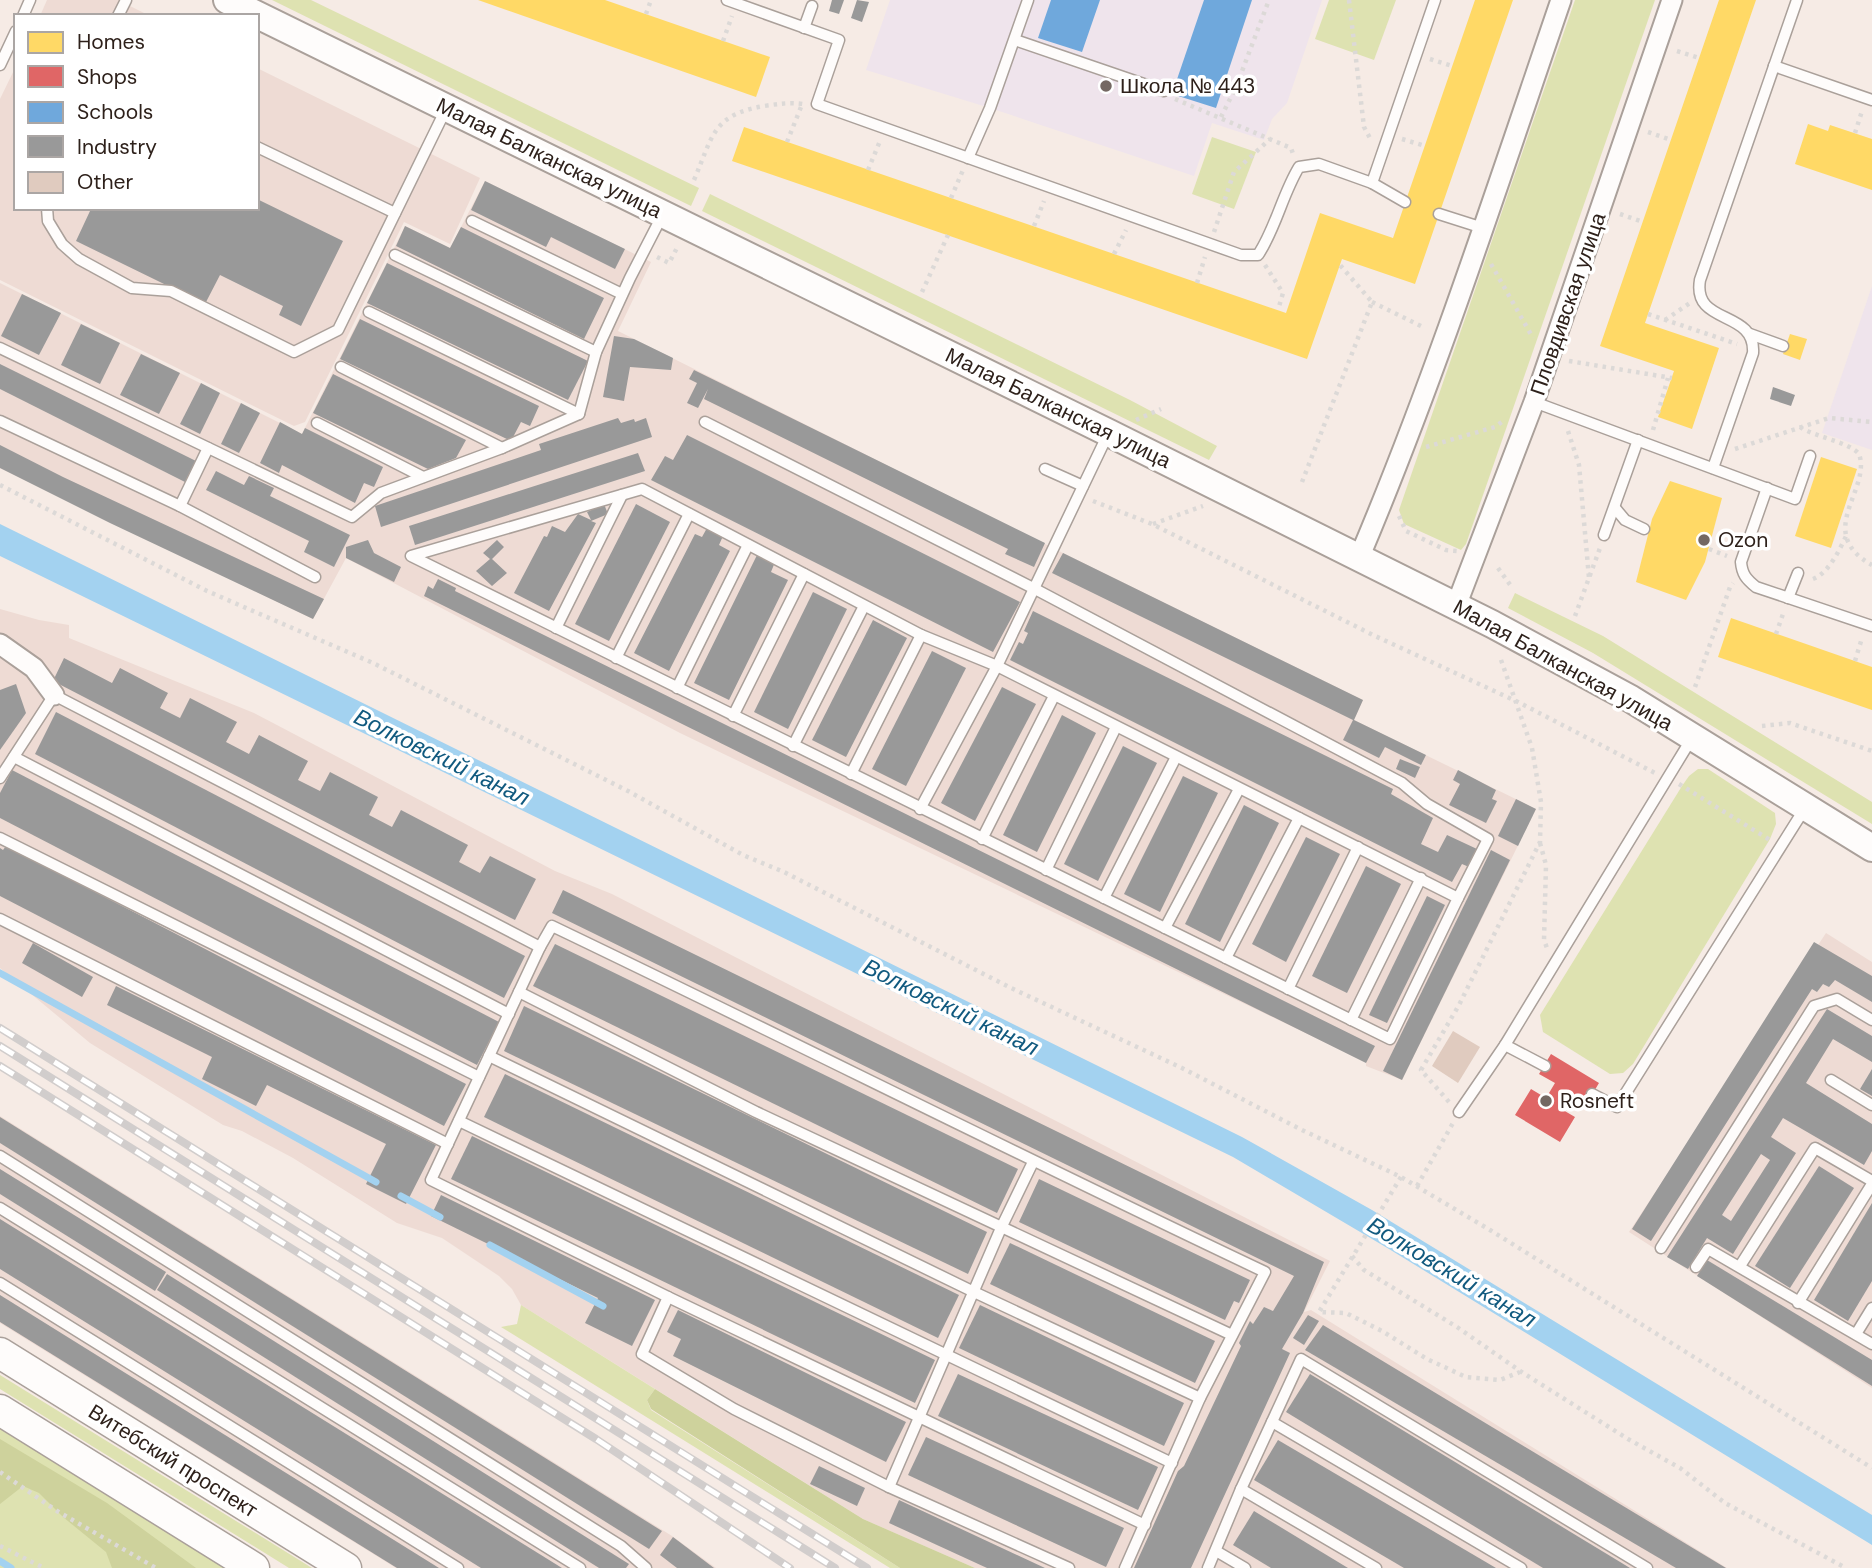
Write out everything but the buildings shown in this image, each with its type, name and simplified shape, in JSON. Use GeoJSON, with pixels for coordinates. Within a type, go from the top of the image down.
{"type":"FeatureCollection","features":[{"type":"Feature","properties":{"kind":"main road","name":"Витебский проспект"},"geometry":{"type":"LineString","coordinates":[[0,1353],[346,1568]]}},
{"type":"Feature","properties":{"kind":"main road"},"geometry":{"type":"LineString","coordinates":[[0,1410],[254,1568]]}},
{"type":"Feature","properties":{"kind":"street"},"geometry":{"type":"LineString","coordinates":[[1359,558],[1401,454],[1480,237],[1560,0]]}},
{"type":"Feature","properties":{"kind":"street","name":"Пловдивская улица"},"geometry":{"type":"LineString","coordinates":[[1456,606],[1534,402],[1672,0]]}},
{"type":"Feature","properties":{"kind":"street","name":"Малая Балканская улица"},"geometry":{"type":"LineString","coordinates":[[238,2],[447,108],[1109,433],[1574,667],[1872,848]]}},
{"type":"Feature","properties":{"kind":"street"},"geometry":{"type":"LineString","coordinates":[[4,651],[34,668],[54,695]]}},
{"type":"Feature","properties":{"kind":"lane"},"geometry":{"type":"LineString","coordinates":[[968,158],[990,108],[1028,0]]}},
{"type":"Feature","properties":{"kind":"lane"},"geometry":{"type":"LineString","coordinates":[[1372,183],[1435,0]]}},
{"type":"Feature","properties":{"kind":"lane"},"geometry":{"type":"LineString","coordinates":[[1783,346],[1752,339],[1737,322],[1709,309],[1700,296],[1700,280],[1797,0]]}},
{"type":"Feature","properties":{"kind":"lane"},"geometry":{"type":"LineString","coordinates":[[732,2],[839,40],[817,104],[1241,255],[1258,254],[1269,239],[1290,182],[1299,167],[1319,164],[1372,183],[1405,202]]}},
{"type":"Feature","properties":{"kind":"lane"},"geometry":{"type":"LineString","coordinates":[[804,28],[812,6]]}},
{"type":"Feature","properties":{"kind":"lane"},"geometry":{"type":"LineString","coordinates":[[0,65],[14,35]]}},
{"type":"Feature","properties":{"kind":"lane"},"geometry":{"type":"LineString","coordinates":[[1015,40],[1164,92]]}},
{"type":"Feature","properties":{"kind":"lane"},"geometry":{"type":"LineString","coordinates":[[1774,66],[1872,100]]}},
{"type":"Feature","properties":{"kind":"lane"},"geometry":{"type":"LineString","coordinates":[[47,210],[48,221],[62,244],[79,259],[132,288],[171,291],[294,352],[338,330],[447,108]]}},
{"type":"Feature","properties":{"kind":"lane"},"geometry":{"type":"LineString","coordinates":[[259,148],[395,213]]}},
{"type":"Feature","properties":{"kind":"lane"},"geometry":{"type":"LineString","coordinates":[[579,414],[596,352],[663,214]]}},
{"type":"Feature","properties":{"kind":"lane"},"geometry":{"type":"LineString","coordinates":[[1439,214],[1480,237]]}},
{"type":"Feature","properties":{"kind":"lane"},"geometry":{"type":"LineString","coordinates":[[472,221],[622,294]]}},
{"type":"Feature","properties":{"kind":"lane"},"geometry":{"type":"LineString","coordinates":[[395,255],[596,352]]}},
{"type":"Feature","properties":{"kind":"lane"},"geometry":{"type":"LineString","coordinates":[[369,312],[579,414]]}},
{"type":"Feature","properties":{"kind":"lane"},"geometry":{"type":"LineString","coordinates":[[1713,468],[1753,352],[1752,339]]}},
{"type":"Feature","properties":{"kind":"lane"},"geometry":{"type":"LineString","coordinates":[[0,348],[352,517],[381,493],[502,448],[579,414]]}},
{"type":"Feature","properties":{"kind":"lane"},"geometry":{"type":"LineString","coordinates":[[341,368],[502,448]]}},
{"type":"Feature","properties":{"kind":"lane"},"geometry":{"type":"LineString","coordinates":[[1534,402],[1795,499],[1810,456]]}},
{"type":"Feature","properties":{"kind":"lane"},"geometry":{"type":"LineString","coordinates":[[0,421],[180,506],[315,577]]}},
{"type":"Feature","properties":{"kind":"lane"},"geometry":{"type":"LineString","coordinates":[[705,422],[1035,589],[1402,783],[1427,804],[1488,839],[1390,1039],[411,556],[642,489],[921,635],[997,666],[1458,898]]}},
{"type":"Feature","properties":{"kind":"lane"},"geometry":{"type":"LineString","coordinates":[[317,423],[424,477]]}},
{"type":"Feature","properties":{"kind":"lane"},"geometry":{"type":"LineString","coordinates":[[920,808],[997,666],[1109,433]]}},
{"type":"Feature","properties":{"kind":"lane"},"geometry":{"type":"LineString","coordinates":[[1604,535],[1638,440]]}},
{"type":"Feature","properties":{"kind":"lane"},"geometry":{"type":"LineString","coordinates":[[180,506],[208,448]]}},
{"type":"Feature","properties":{"kind":"lane"},"geometry":{"type":"LineString","coordinates":[[1045,469],[1081,491]]}},
{"type":"Feature","properties":{"kind":"lane"},"geometry":{"type":"LineString","coordinates":[[1768,488],[1741,562],[1742,572],[1756,587],[1870,625]]}},
{"type":"Feature","properties":{"kind":"lane"},"geometry":{"type":"LineString","coordinates":[[556,628],[622,495]]}},
{"type":"Feature","properties":{"kind":"lane"},"geometry":{"type":"LineString","coordinates":[[1615,508],[1625,520],[1644,529]]}},
{"type":"Feature","properties":{"kind":"lane"},"geometry":{"type":"LineString","coordinates":[[616,658],[689,514]]}},
{"type":"Feature","properties":{"kind":"lane"},"geometry":{"type":"LineString","coordinates":[[677,688],[748,545]]}},
{"type":"Feature","properties":{"kind":"lane"},"geometry":{"type":"LineString","coordinates":[[1788,598],[1798,573]]}},
{"type":"Feature","properties":{"kind":"lane"},"geometry":{"type":"LineString","coordinates":[[733,716],[804,574]]}},
{"type":"Feature","properties":{"kind":"lane"},"geometry":{"type":"LineString","coordinates":[[793,746],[864,606]]}},
{"type":"Feature","properties":{"kind":"lane"},"geometry":{"type":"LineString","coordinates":[[851,774],[921,635]]}},
{"type":"Feature","properties":{"kind":"lane"},"geometry":{"type":"LineString","coordinates":[[0,778],[54,695],[540,947]]}},
{"type":"Feature","properties":{"kind":"lane"},"geometry":{"type":"LineString","coordinates":[[982,839],[1054,696]]}},
{"type":"Feature","properties":{"kind":"lane"},"geometry":{"type":"LineString","coordinates":[[1046,870],[1116,727]]}},
{"type":"Feature","properties":{"kind":"lane"},"geometry":{"type":"LineString","coordinates":[[1459,1112],[1506,1045],[1692,737]]}},
{"type":"Feature","properties":{"kind":"lane"},"geometry":{"type":"LineString","coordinates":[[13,757],[509,1014]]}},
{"type":"Feature","properties":{"kind":"lane"},"geometry":{"type":"LineString","coordinates":[[1104,898],[1176,757]]}},
{"type":"Feature","properties":{"kind":"lane"},"geometry":{"type":"LineString","coordinates":[[1165,928],[1238,789]]}},
{"type":"Feature","properties":{"kind":"lane"},"geometry":{"type":"LineString","coordinates":[[1592,1094],[1617,1107],[1806,807]]}},
{"type":"Feature","properties":{"kind":"lane"},"geometry":{"type":"LineString","coordinates":[[1226,958],[1299,818]]}},
{"type":"Feature","properties":{"kind":"lane"},"geometry":{"type":"LineString","coordinates":[[0,838],[479,1077]]}},
{"type":"Feature","properties":{"kind":"lane"},"geometry":{"type":"LineString","coordinates":[[1288,989],[1358,848]]}},
{"type":"Feature","properties":{"kind":"lane"},"geometry":{"type":"LineString","coordinates":[[1351,1020],[1421,878]]}},
{"type":"Feature","properties":{"kind":"lane"},"geometry":{"type":"LineString","coordinates":[[0,919],[448,1144]]}},
{"type":"Feature","properties":{"kind":"lane"},"geometry":{"type":"LineString","coordinates":[[1125,1568],[1172,1464],[1200,1398],[1265,1272],[1033,1163],[792,1041],[552,926],[431,1180],[1144,1525]]}},
{"type":"Feature","properties":{"kind":"lane"},"geometry":{"type":"LineString","coordinates":[[519,992],[756,1112],[1232,1335]]}},
{"type":"Feature","properties":{"kind":"lane"},"geometry":{"type":"LineString","coordinates":[[1661,1248],[1814,1006],[1837,999],[1872,1020]]}},
{"type":"Feature","properties":{"kind":"lane"},"geometry":{"type":"LineString","coordinates":[[1506,1045],[1545,1066]]}},
{"type":"Feature","properties":{"kind":"lane"},"geometry":{"type":"LineString","coordinates":[[489,1056],[974,1292],[1200,1398]]}},
{"type":"Feature","properties":{"kind":"lane"},"geometry":{"type":"LineString","coordinates":[[1831,1080],[1872,1105]]}},
{"type":"Feature","properties":{"kind":"lane"},"geometry":{"type":"LineString","coordinates":[[459,1121],[1172,1464]]}},
{"type":"Feature","properties":{"kind":"lane"},"geometry":{"type":"LineString","coordinates":[[1740,1266],[1815,1149],[1872,1183],[1798,1303]]}},
{"type":"Feature","properties":{"kind":"lane"},"geometry":{"type":"LineString","coordinates":[[0,1156],[621,1546],[645,1568]]}},
{"type":"Feature","properties":{"kind":"lane"},"geometry":{"type":"LineString","coordinates":[[889,1487],[1001,1228],[1033,1163]]}},
{"type":"Feature","properties":{"kind":"lane"},"geometry":{"type":"LineString","coordinates":[[0,1208],[580,1568]]}},
{"type":"Feature","properties":{"kind":"lane"},"geometry":{"type":"LineString","coordinates":[[1696,1267],[1708,1249],[1872,1344]]}},
{"type":"Feature","properties":{"kind":"lane"},"geometry":{"type":"LineString","coordinates":[[0,1283],[458,1568]]}},
{"type":"Feature","properties":{"kind":"lane"},"geometry":{"type":"LineString","coordinates":[[668,1297],[642,1354],[734,1409],[889,1487],[1069,1568]]}},
{"type":"Feature","properties":{"kind":"lane"},"geometry":{"type":"LineString","coordinates":[[1856,1335],[1872,1308]]}},
{"type":"Feature","properties":{"kind":"lane"},"geometry":{"type":"LineString","coordinates":[[1208,1568],[1301,1359],[1647,1568]]}},
{"type":"Feature","properties":{"kind":"lane"},"geometry":{"type":"LineString","coordinates":[[1272,1422],[1521,1568]]}},
{"type":"Feature","properties":{"kind":"lane"},"geometry":{"type":"LineString","coordinates":[[1241,1489],[1376,1568]]}},
{"type":"Feature","properties":{"kind":"lane"},"geometry":{"type":"LineString","coordinates":[[1216,1551],[1245,1568]]}},
{"type":"Feature","properties":{"kind":"path"},"geometry":{"type":"LineString","coordinates":[[646,14],[651,0]]}},
{"type":"Feature","properties":{"kind":"path"},"geometry":{"type":"LineString","coordinates":[[1221,117],[1236,87],[1269,0]]}},
{"type":"Feature","properties":{"kind":"path"},"geometry":{"type":"LineString","coordinates":[[1349,0],[1364,127],[1381,160]]}},
{"type":"Feature","properties":{"kind":"path"},"geometry":{"type":"LineString","coordinates":[[723,41],[732,2]]}},
{"type":"Feature","properties":{"kind":"path"},"geometry":{"type":"LineString","coordinates":[[1677,51],[1699,58]]}},
{"type":"Feature","properties":{"kind":"path"},"geometry":{"type":"LineString","coordinates":[[1417,55],[1452,66]]}},
{"type":"Feature","properties":{"kind":"path"},"geometry":{"type":"LineString","coordinates":[[1164,92],[1171,98],[1291,148],[1299,167]]}},
{"type":"Feature","properties":{"kind":"path"},"geometry":{"type":"LineString","coordinates":[[694,180],[713,136],[729,116],[740,110],[790,102],[817,104]]}},
{"type":"Feature","properties":{"kind":"path"},"geometry":{"type":"LineString","coordinates":[[787,142],[803,104]]}},
{"type":"Feature","properties":{"kind":"path"},"geometry":{"type":"LineString","coordinates":[[868,170],[885,128]]}},
{"type":"Feature","properties":{"kind":"path"},"geometry":{"type":"LineString","coordinates":[[1648,132],[1671,140]]}},
{"type":"Feature","properties":{"kind":"path"},"geometry":{"type":"LineString","coordinates":[[1389,135],[1425,146]]}},
{"type":"Feature","properties":{"kind":"path"},"geometry":{"type":"LineString","coordinates":[[1197,283],[1234,172],[1270,139]]}},
{"type":"Feature","properties":{"kind":"path"},"geometry":{"type":"LineString","coordinates":[[951,198],[968,158]]}},
{"type":"Feature","properties":{"kind":"path"},"geometry":{"type":"LineString","coordinates":[[1034,226],[1050,187]]}},
{"type":"Feature","properties":{"kind":"path"},"geometry":{"type":"LineString","coordinates":[[1620,214],[1643,222]]}},
{"type":"Feature","properties":{"kind":"path"},"geometry":{"type":"LineString","coordinates":[[1114,254],[1132,216]]}},
{"type":"Feature","properties":{"kind":"path"},"geometry":{"type":"LineString","coordinates":[[922,292],[948,235]]}},
{"type":"Feature","properties":{"kind":"path"},"geometry":{"type":"LineString","coordinates":[[1480,237],[1486,255],[1532,332],[1543,376]]}},
{"type":"Feature","properties":{"kind":"path"},"geometry":{"type":"LineString","coordinates":[[643,251],[669,263],[680,242]]}},
{"type":"Feature","properties":{"kind":"path"},"geometry":{"type":"LineString","coordinates":[[1258,254],[1283,293],[1278,310]]}},
{"type":"Feature","properties":{"kind":"path"},"geometry":{"type":"LineString","coordinates":[[1340,265],[1372,302],[1421,326]]}},
{"type":"Feature","properties":{"kind":"path"},"geometry":{"type":"LineString","coordinates":[[1664,320],[1700,296]]}},
{"type":"Feature","properties":{"kind":"path"},"geometry":{"type":"LineString","coordinates":[[1302,482],[1372,302]]}},
{"type":"Feature","properties":{"kind":"path"},"geometry":{"type":"LineString","coordinates":[[1648,314],[1732,344],[1752,339]]}},
{"type":"Feature","properties":{"kind":"path"},"geometry":{"type":"LineString","coordinates":[[1569,361],[1670,378],[1648,444]]}},
{"type":"Feature","properties":{"kind":"path"},"geometry":{"type":"LineString","coordinates":[[1401,454],[1495,426],[1534,402]]}},
{"type":"Feature","properties":{"kind":"path"},"geometry":{"type":"LineString","coordinates":[[1563,413],[1579,465],[1589,578]]}},
{"type":"Feature","properties":{"kind":"path"},"geometry":{"type":"LineString","coordinates":[[1718,453],[1829,418],[1872,422]]}},
{"type":"Feature","properties":{"kind":"path"},"geometry":{"type":"LineString","coordinates":[[1792,587],[1820,577],[1848,534],[1866,478],[1866,467],[1855,450],[1811,434],[1800,427]]}},
{"type":"Feature","properties":{"kind":"path"},"geometry":{"type":"LineString","coordinates":[[0,485],[207,591],[373,663],[639,796],[743,855],[784,872],[999,982],[1182,1068],[1401,1177],[1872,1468]]}},
{"type":"Feature","properties":{"kind":"path"},"geometry":{"type":"LineString","coordinates":[[1081,491],[1373,635],[1518,702]]}},
{"type":"Feature","properties":{"kind":"path"},"geometry":{"type":"LineString","coordinates":[[1152,524],[1203,506]]}},
{"type":"Feature","properties":{"kind":"path"},"geometry":{"type":"LineString","coordinates":[[1399,515],[1406,531],[1446,551],[1459,551]]}},
{"type":"Feature","properties":{"kind":"path"},"geometry":{"type":"LineString","coordinates":[[1848,534],[1854,552],[1872,565]]}},
{"type":"Feature","properties":{"kind":"path"},"geometry":{"type":"LineString","coordinates":[[1576,616],[1604,535]]}},
{"type":"Feature","properties":{"kind":"path"},"geometry":{"type":"LineString","coordinates":[[1498,568],[1511,586]]}},
{"type":"Feature","properties":{"kind":"path"},"geometry":{"type":"LineString","coordinates":[[1695,687],[1730,587],[1742,572]]}},
{"type":"Feature","properties":{"kind":"path"},"geometry":{"type":"LineString","coordinates":[[1776,634],[1788,598]]}},
{"type":"Feature","properties":{"kind":"path"},"geometry":{"type":"LineString","coordinates":[[1855,661],[1870,625]]}},
{"type":"Feature","properties":{"kind":"path"},"geometry":{"type":"LineString","coordinates":[[1498,651],[1518,702],[1537,775],[1541,802],[1540,842],[1546,865],[1544,940],[1554,966]]}},
{"type":"Feature","properties":{"kind":"path"},"geometry":{"type":"LineString","coordinates":[[1762,726],[1790,723],[1872,751]]}},
{"type":"Feature","properties":{"kind":"path"},"geometry":{"type":"LineString","coordinates":[[1417,1186],[1459,1112],[1421,1070],[1459,1005],[1540,842]]}},
{"type":"Feature","properties":{"kind":"path"},"geometry":{"type":"LineString","coordinates":[[1401,1177],[1319,1312],[1346,1313],[1382,1331],[1427,1359],[1466,1377],[1500,1380],[1520,1371]]}},
{"type":"Feature","properties":{"kind":"path"},"geometry":{"type":"LineString","coordinates":[[1352,1256],[1364,1270],[1457,1327],[1520,1371],[1628,1439],[1681,1468],[1725,1503],[1846,1568]]}},
{"type":"Feature","properties":{"kind":"path"},"geometry":{"type":"LineString","coordinates":[[0,1472],[57,1511],[156,1568]]}},
{"type":"Feature","properties":{"kind":"path"},"geometry":{"type":"LineString","coordinates":[[0,1546],[44,1568]]}},
{"type":"Feature","properties":{"kind":"shaded area"},"geometry":{"type":"Polygon","coordinates":[[[47,0],[118,0],[146,14],[41,14],[47,0]]]}},
{"type":"Feature","properties":{"kind":"shaded area","name":"Школа № 443"},"geometry":{"type":"Polygon","coordinates":[[[890,0],[1322,0],[1287,103],[1272,119],[1264,140],[1212,123],[1194,176],[866,70],[890,0]]]}},
{"type":"Feature","properties":{"kind":"shaded area"},"geometry":{"type":"Polygon","coordinates":[[[259,69],[480,178],[450,244],[404,222],[305,422],[294,426],[0,280],[0,99],[14,70],[14,210],[259,210],[259,69]]]}},
{"type":"Feature","properties":{"kind":"shaded area"},"geometry":{"type":"Polygon","coordinates":[[[485,181],[651,262],[618,331],[1363,700],[1354,720],[1536,809],[1402,1080],[1366,1066],[1366,1062],[680,733],[346,558],[313,619],[0,468],[0,283],[302,434],[405,226],[450,248],[485,181]]]}},
{"type":"Feature","properties":{"kind":"shaded area"},"geometry":{"type":"Polygon","coordinates":[[[1872,286],[1872,450],[1822,433],[1872,286]]]}},
{"type":"Feature","properties":{"kind":"shaded area"},"geometry":{"type":"Polygon","coordinates":[[[0,609],[69,625],[69,638],[254,713],[555,871],[612,894],[1330,1261],[1304,1312],[1311,1310],[1727,1568],[975,1568],[863,1519],[521,1305],[512,1289],[499,1276],[442,1238],[397,1223],[293,1158],[242,1131],[223,1125],[90,1043],[0,968],[0,609]]]}},
{"type":"Feature","properties":{"kind":"shaded area"},"geometry":{"type":"Polygon","coordinates":[[[1826,933],[1872,962],[1872,1388],[1629,1232],[1826,933]]]}},
{"type":"Feature","properties":{"kind":"shaded area"},"geometry":{"type":"Polygon","coordinates":[[[0,1116],[672,1536],[716,1568],[396,1568],[0,1323],[0,1116]]]}},
{"type":"Feature","properties":{"kind":"green space"},"geometry":{"type":"Polygon","coordinates":[[[272,0],[311,0],[699,188],[691,206],[272,0]]]}},
{"type":"Feature","properties":{"kind":"green space"},"geometry":{"type":"Polygon","coordinates":[[[1329,0],[1396,0],[1374,60],[1315,39],[1329,0]]]}},
{"type":"Feature","properties":{"kind":"green space"},"geometry":{"type":"Polygon","coordinates":[[[1575,0],[1655,0],[1466,544],[1461,550],[1404,524],[1399,510],[1575,0]]]}},
{"type":"Feature","properties":{"kind":"green space"},"geometry":{"type":"Polygon","coordinates":[[[1212,137],[1256,152],[1234,209],[1192,194],[1212,137]]]}},
{"type":"Feature","properties":{"kind":"green space"},"geometry":{"type":"Polygon","coordinates":[[[710,194],[1130,400],[1217,446],[1209,460],[702,211],[710,194]]]}},
{"type":"Feature","properties":{"kind":"green space"},"geometry":{"type":"Polygon","coordinates":[[[1515,593],[1603,636],[1872,802],[1872,824],[1593,653],[1508,608],[1515,593]]]}},
{"type":"Feature","properties":{"kind":"green space"},"geometry":{"type":"Polygon","coordinates":[[[1698,769],[1708,769],[1775,813],[1776,824],[1770,839],[1633,1064],[1623,1073],[1610,1074],[1543,1032],[1540,1015],[1682,786],[1698,769]]]}},
{"type":"Feature","properties":{"kind":"green space"},"geometry":{"type":"Polygon","coordinates":[[[521,1305],[655,1389],[647,1400],[651,1410],[900,1568],[890,1568],[501,1327],[517,1324],[521,1305]]]}},
{"type":"Feature","properties":{"kind":"green space"},"geometry":{"type":"Polygon","coordinates":[[[0,1375],[312,1568],[289,1568],[0,1389],[0,1375]]]}},
{"type":"Feature","properties":{"kind":"green space"},"geometry":{"type":"Polygon","coordinates":[[[655,1389],[863,1519],[975,1568],[900,1568],[651,1409],[647,1400],[655,1389]]]}},
{"type":"Feature","properties":{"kind":"green space"},"geometry":{"type":"Polygon","coordinates":[[[0,1426],[228,1568],[0,1568],[0,1426]]]}},
{"type":"Feature","properties":{"kind":"green space"},"geometry":{"type":"Polygon","coordinates":[[[0,1439],[107,1503],[196,1568],[112,1568],[106,1552],[63,1517],[39,1493],[23,1486],[0,1504],[0,1439]]]}},
{"type":"Feature","properties":{"kind":"water","name":"Волковский канал"},"geometry":{"type":"Polygon","coordinates":[[[0,524],[1242,1137],[1372,1210],[1872,1515],[1872,1545],[1389,1249],[1233,1157],[0,556],[0,524]]]}},
{"type":"Feature","properties":{"kind":"waterway"},"geometry":{"type":"LineString","coordinates":[[0,973],[376,1182]]}},
{"type":"Feature","properties":{"kind":"waterway"},"geometry":{"type":"LineString","coordinates":[[401,1196],[440,1217]]}},
{"type":"Feature","properties":{"kind":"waterway"},"geometry":{"type":"LineString","coordinates":[[490,1245],[603,1306]]}},
{"type":"Feature","properties":{"kind":"waterway"},"geometry":{"type":"LineString","coordinates":[[0,1561],[11,1568]]}},
{"type":"Feature","properties":{"kind":"railway"},"geometry":{"type":"LineString","coordinates":[[0,1028],[867,1568]]}},
{"type":"Feature","properties":{"kind":"railway"},"geometry":{"type":"LineString","coordinates":[[0,1046],[835,1568]]}},
{"type":"Feature","properties":{"kind":"railway"},"geometry":{"type":"LineString","coordinates":[[0,1066],[596,1439],[790,1568]]}},
{"type":"Feature","properties":{"kind":"place","name":"Школа № 443"},"geometry":{"type":"Point","coordinates":[1106,86]}},
{"type":"Feature","properties":{"kind":"place","name":"Ozon"},"geometry":{"type":"Point","coordinates":[1704,540]}},
{"type":"Feature","properties":{"kind":"place","name":"Rosneft"},"geometry":{"type":"Point","coordinates":[1546,1101]}}]}
